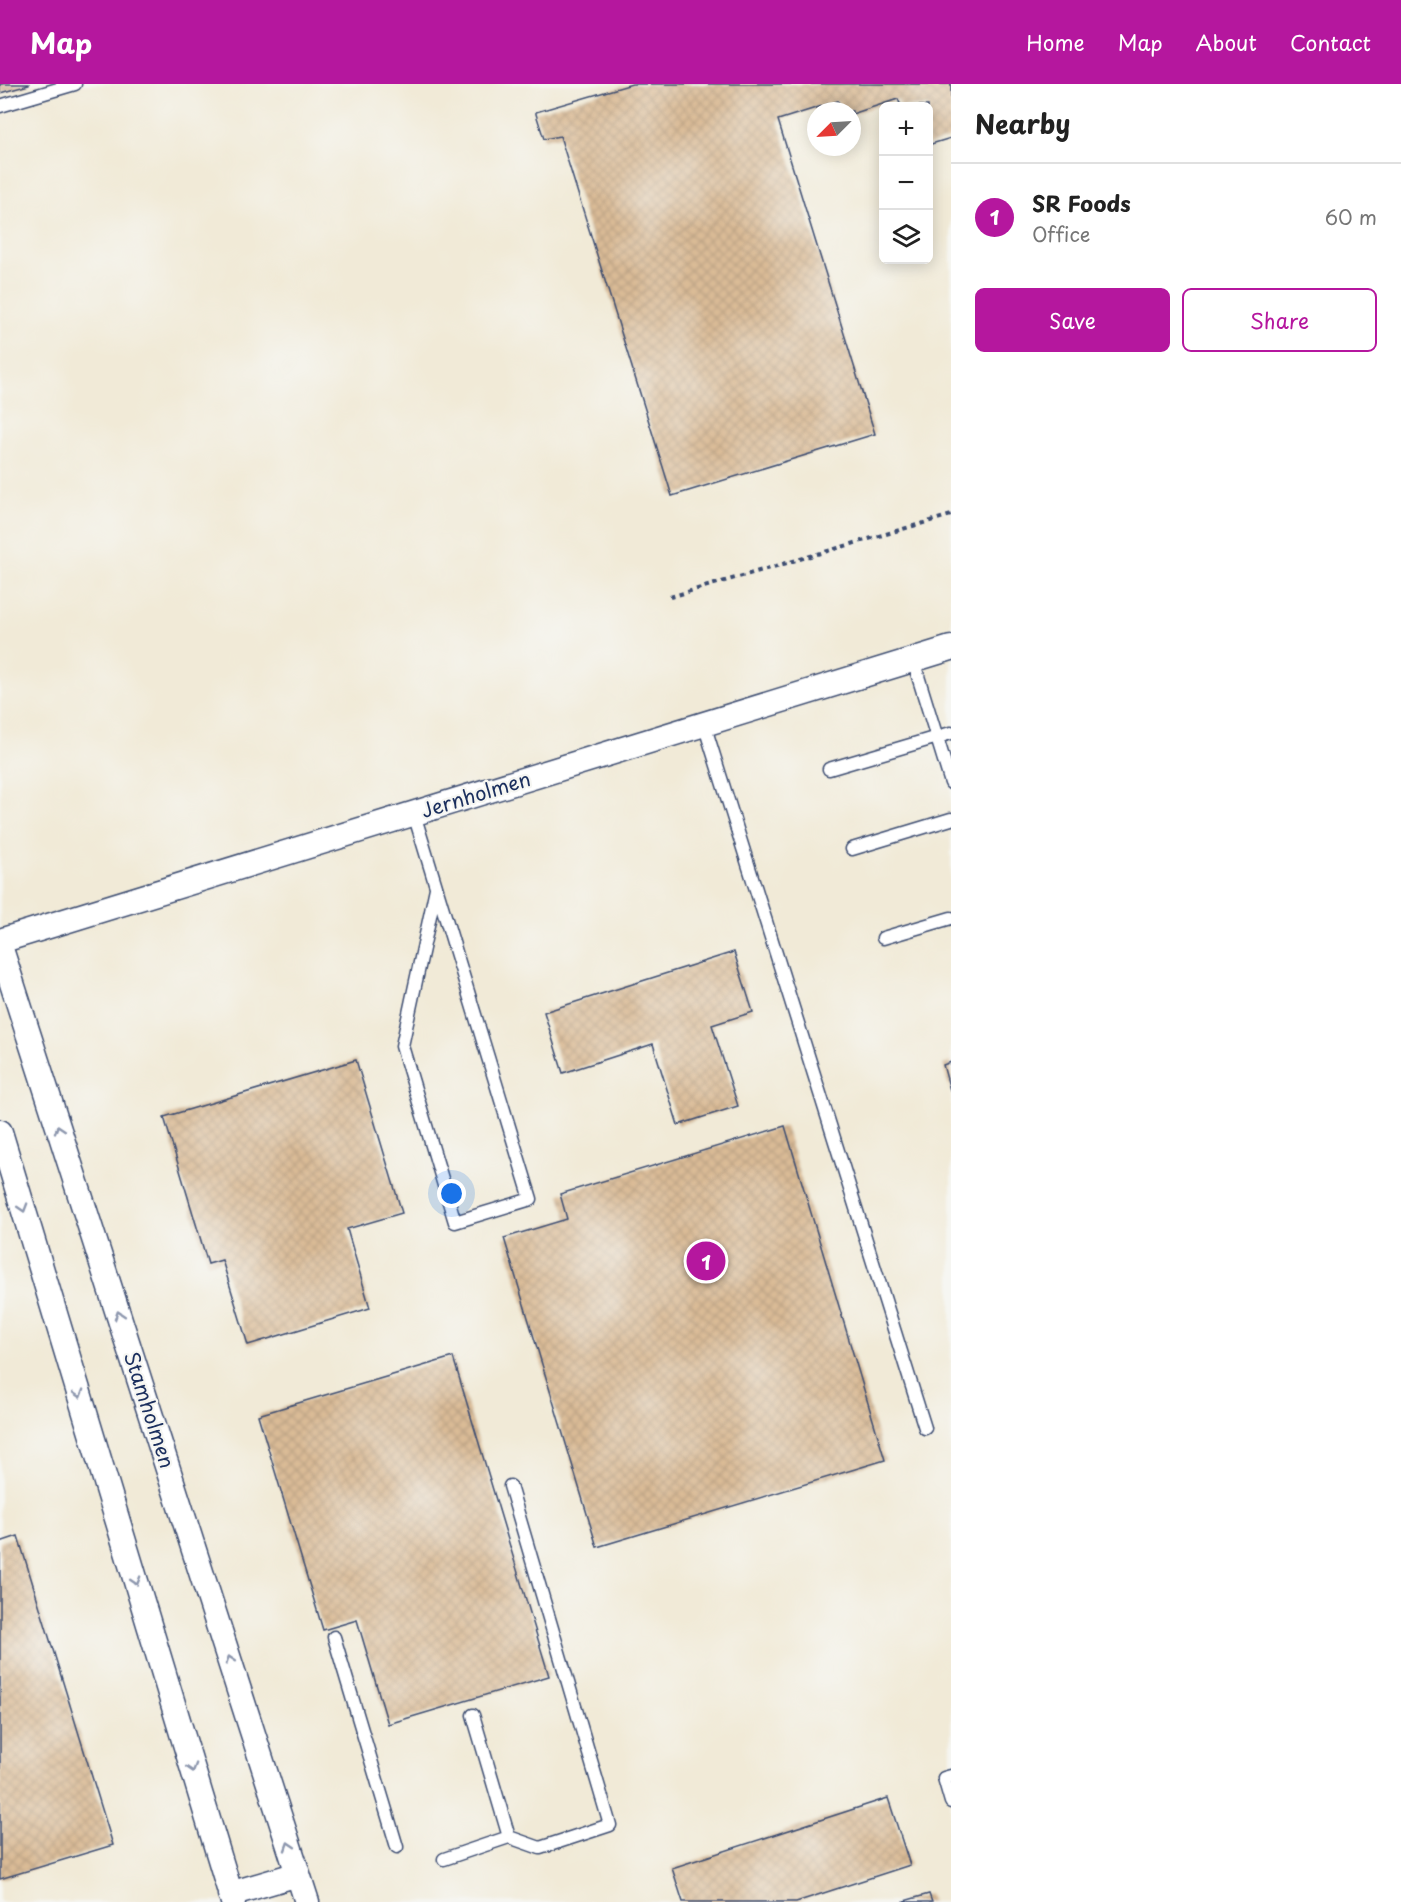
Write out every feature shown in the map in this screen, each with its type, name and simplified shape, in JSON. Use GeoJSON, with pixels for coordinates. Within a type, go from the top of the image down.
{"type":"FeatureCollection","features":[{"type":"Feature","properties":{"kind":"street","name":"Jernholmen"},"geometry":{"type":"LineString","coordinates":[[0,943],[951,648]]}},
{"type":"Feature","properties":{"kind":"street","name":"Stamholmen"},"geometry":{"type":"LineString","coordinates":[[0,943],[307,1902]]}},
{"type":"Feature","properties":{"kind":"street"},"geometry":{"type":"LineString","coordinates":[[0,1132],[231,1898],[298,1874]]}},
{"type":"Feature","properties":{"kind":"lane"},"geometry":{"type":"LineString","coordinates":[[0,106],[75,84]]}},
{"type":"Feature","properties":{"kind":"lane"},"geometry":{"type":"LineString","coordinates":[[913,660],[951,783]]}},
{"type":"Feature","properties":{"kind":"lane"},"geometry":{"type":"LineString","coordinates":[[704,724],[925,1428]]}},
{"type":"Feature","properties":{"kind":"lane"},"geometry":{"type":"LineString","coordinates":[[829,769],[951,733]]}},
{"type":"Feature","properties":{"kind":"lane"},"geometry":{"type":"LineString","coordinates":[[414,814],[531,1199],[456,1222],[402,1046],[436,888]]}},
{"type":"Feature","properties":{"kind":"lane"},"geometry":{"type":"LineString","coordinates":[[852,849],[951,819]]}},
{"type":"Feature","properties":{"kind":"lane"},"geometry":{"type":"LineString","coordinates":[[883,938],[951,918]]}},
{"type":"Feature","properties":{"kind":"lane"},"geometry":{"type":"LineString","coordinates":[[444,1859],[509,1837],[540,1848],[609,1825],[510,1486]]}},
{"type":"Feature","properties":{"kind":"lane"},"geometry":{"type":"LineString","coordinates":[[334,1638],[397,1847]]}},
{"type":"Feature","properties":{"kind":"lane"},"geometry":{"type":"LineString","coordinates":[[473,1715],[509,1837]]}},
{"type":"Feature","properties":{"kind":"lane"},"geometry":{"type":"LineString","coordinates":[[951,1776],[944,1778],[951,1802]]}},
{"type":"Feature","properties":{"kind":"path"},"geometry":{"type":"LineString","coordinates":[[670,597],[951,515]]}},
{"type":"Feature","properties":{"kind":"building"},"geometry":{"type":"Polygon","coordinates":[[[0,84],[29,84],[29,85],[0,93],[0,84]]]}},
{"type":"Feature","properties":{"kind":"building"},"geometry":{"type":"Polygon","coordinates":[[[632,84],[951,84],[951,138],[933,143],[933,102],[899,102],[898,99],[879,102],[879,105],[861,111],[861,102],[807,102],[807,111],[778,120],[875,434],[672,496],[560,136],[544,139],[536,112],[632,84]]]}},
{"type":"Feature","properties":{"kind":"building"},"geometry":{"type":"Polygon","coordinates":[[[734,952],[753,1012],[712,1025],[738,1106],[678,1125],[653,1044],[563,1073],[544,1012],[734,952]]]}},
{"type":"Feature","properties":{"kind":"building"},"geometry":{"type":"Polygon","coordinates":[[[356,1060],[402,1213],[347,1229],[370,1308],[248,1345],[222,1260],[208,1264],[164,1117],[356,1060]]]}},
{"type":"Feature","properties":{"kind":"building"},"geometry":{"type":"Polygon","coordinates":[[[951,1062],[951,1090],[950,1090],[943,1065],[951,1062]]]}},
{"type":"Feature","properties":{"kind":"building"},"geometry":{"type":"Polygon","coordinates":[[[785,1126],[885,1460],[597,1547],[504,1238],[567,1219],[560,1194],[785,1126]]]}},
{"type":"Feature","properties":{"kind":"building"},"geometry":{"type":"Polygon","coordinates":[[[453,1357],[549,1676],[388,1724],[357,1620],[323,1630],[258,1415],[453,1357]]]}},
{"type":"Feature","properties":{"kind":"building"},"geometry":{"type":"Polygon","coordinates":[[[18,1536],[113,1845],[0,1879],[0,1542],[18,1536]]]}},
{"type":"Feature","properties":{"kind":"building"},"geometry":{"type":"Polygon","coordinates":[[[888,1798],[910,1865],[796,1902],[683,1902],[672,1868],[888,1798]]]}},
{"type":"Feature","properties":{"kind":"building"},"geometry":{"type":"Polygon","coordinates":[[[929,1894],[932,1902],[904,1902],[904,1901],[929,1894]]]}},
{"type":"Feature","properties":{"kind":"place","name":"SR Foods"},"geometry":{"type":"Point","coordinates":[706,1261]}}]}
